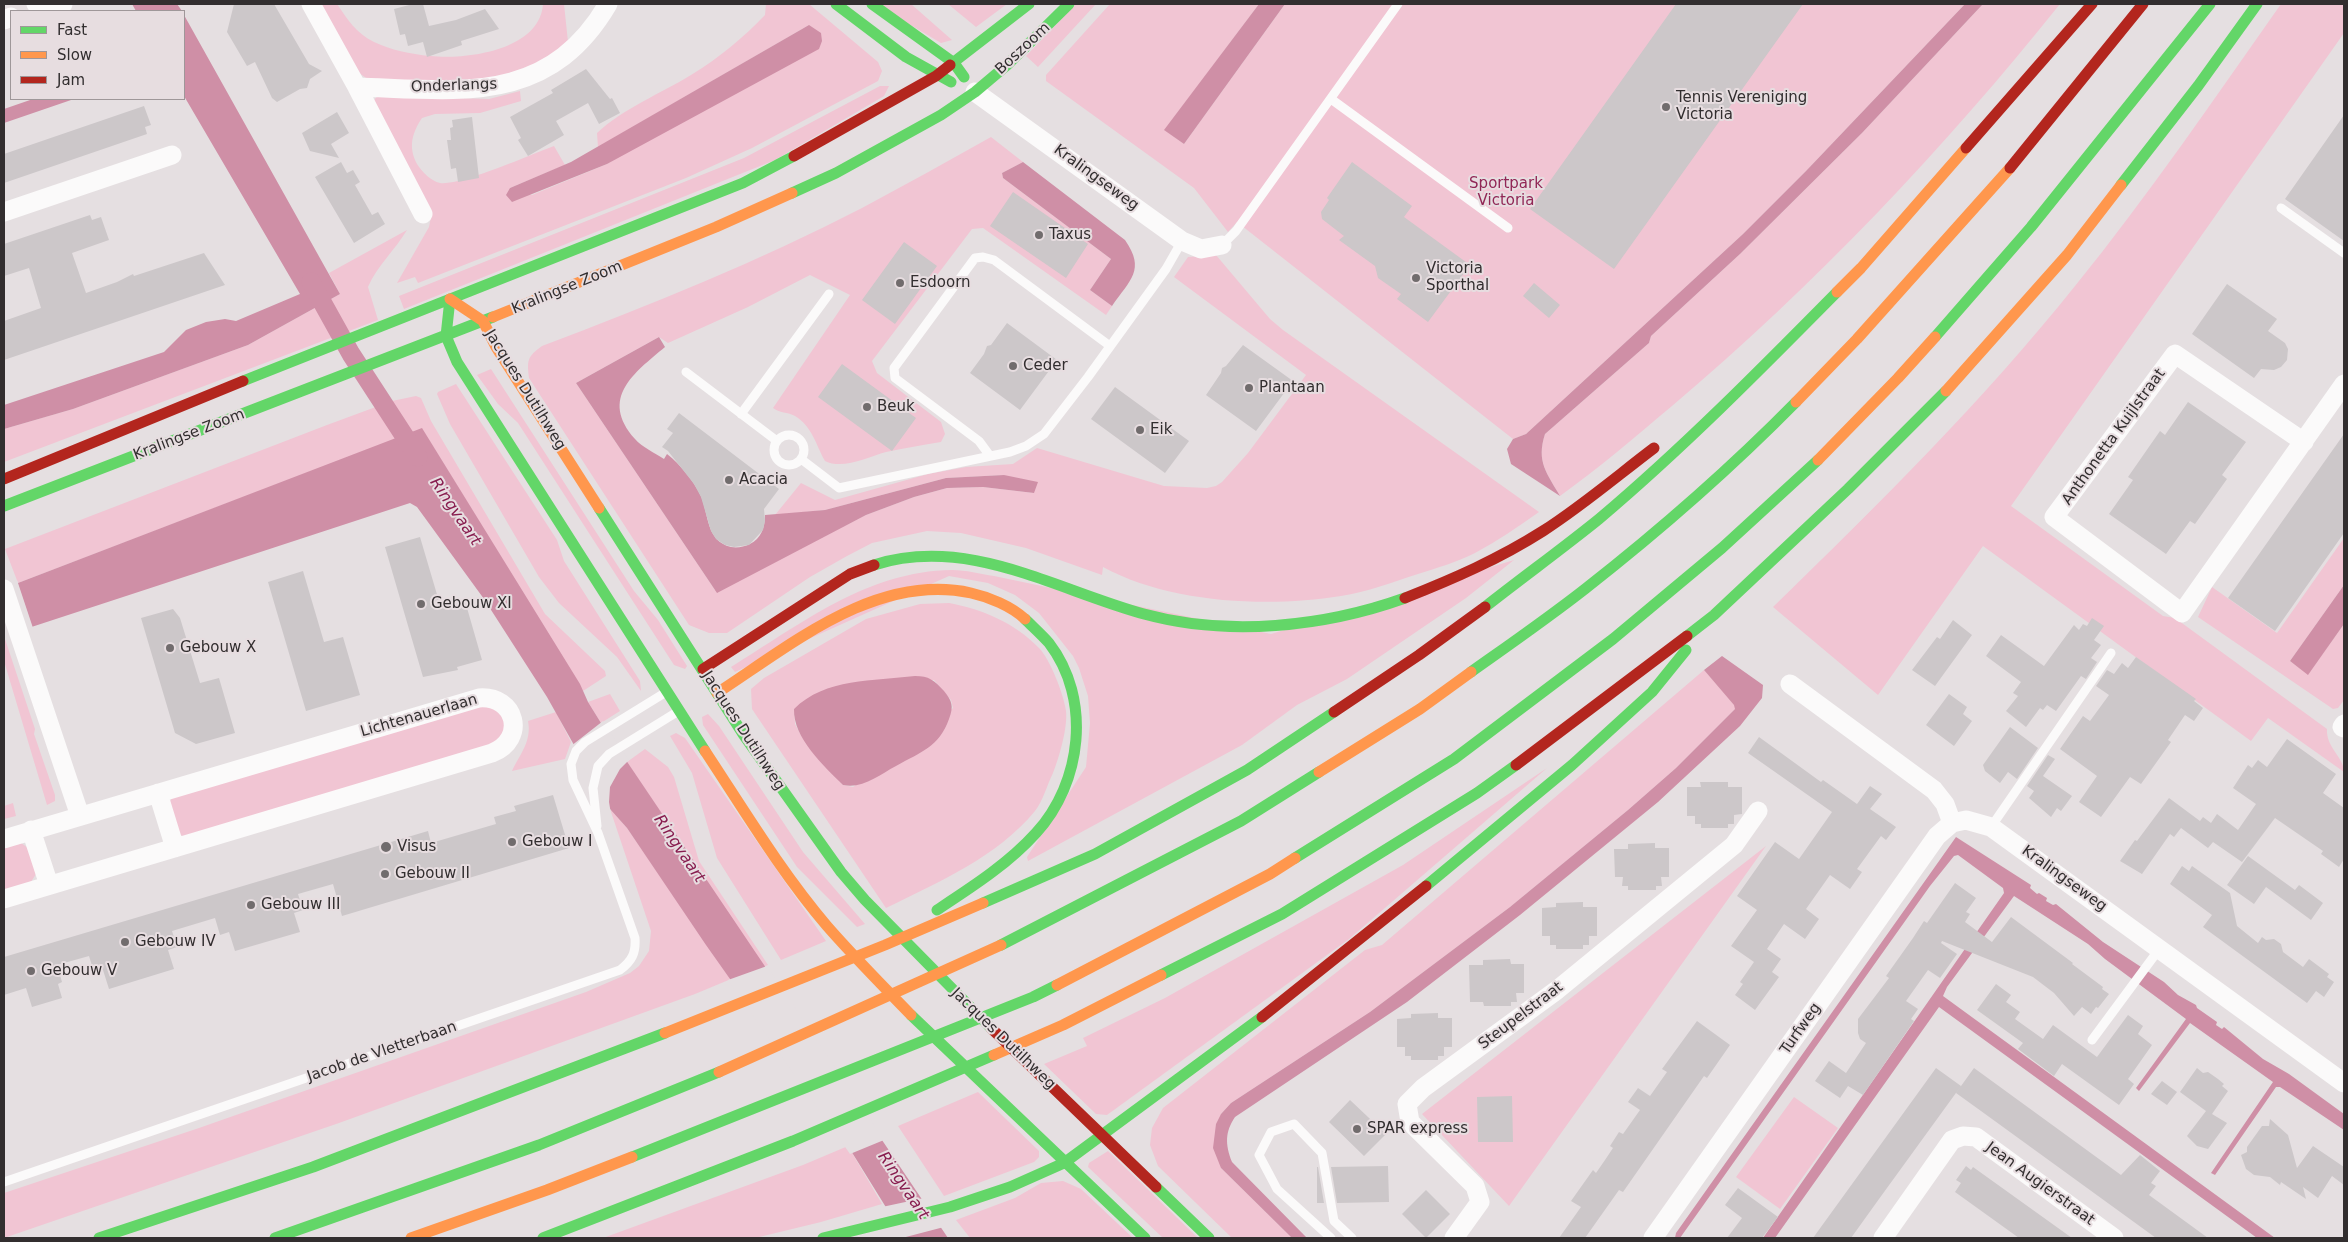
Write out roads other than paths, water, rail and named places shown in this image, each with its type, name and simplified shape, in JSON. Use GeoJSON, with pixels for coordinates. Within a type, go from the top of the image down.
{"type":"FeatureCollection","features":[{"type":"Feature","properties":{"kind":"main road","name":"Kralingseweg"},"geometry":{"type":"LineString","coordinates":[[836,4],[870,10],[954,64],[975,92]]}},
{"type":"Feature","properties":{"kind":"main road","name":"Boszoom"},"geometry":{"type":"LineString","coordinates":[[954,64],[1029,4]]}},
{"type":"Feature","properties":{"kind":"main road","name":"Boszoom"},"geometry":{"type":"LineString","coordinates":[[975,92],[1008,66],[1069,4]]}},
{"type":"Feature","properties":{"kind":"main road"},"geometry":{"type":"LineString","coordinates":[[99,1238],[313,1167],[710,1016],[886,945],[1095,854],[1246,770],[1419,655],[1553,555],[1610,509],[1764,367],[1861,268],[2092,4]]}},
{"type":"Feature","properties":{"kind":"main road"},"geometry":{"type":"LineString","coordinates":[[276,1238],[539,1145],[740,1063],[988,952],[1241,821],[1420,709],[1591,584],[1648,537],[1769,429],[1857,339],[1998,182],[2143,4]]}},
{"type":"Feature","properties":{"kind":"main road"},"geometry":{"type":"LineString","coordinates":[[411,1238],[547,1190],[768,1104],[1033,997],[1270,874],[1454,759],[1637,619],[1696,570],[1813,465],[1898,378],[2031,227],[2210,4]]}},
{"type":"Feature","properties":{"kind":"main road"},"geometry":{"type":"LineString","coordinates":[[543,1238],[793,1141],[1063,1025],[1282,914],[1477,793],[1678,650],[1848,489],[1935,403],[2060,262],[2198,86],[2257,4]]}},
{"type":"Feature","properties":{"kind":"main road","name":"Kralingseweg"},"geometry":{"type":"LineString","coordinates":[[870,10],[936,76],[975,92]]}},
{"type":"Feature","properties":{"kind":"main road","name":"Kralingse Zoom"},"geometry":{"type":"LineString","coordinates":[[4,478],[743,183],[828,140],[954,64]]}},
{"type":"Feature","properties":{"kind":"main road","name":"Kralingse Zoom"},"geometry":{"type":"LineString","coordinates":[[4,506],[446,336],[716,227],[836,173],[941,115],[975,92]]}},
{"type":"Feature","properties":{"kind":"main road"},"geometry":{"type":"LineString","coordinates":[[450,299],[446,336],[457,362],[683,709],[774,856],[827,926],[915,1020],[1145,1238]]}},
{"type":"Feature","properties":{"kind":"main road","name":"Jacques Dutilhweg"},"geometry":{"type":"LineString","coordinates":[[450,299],[483,321],[496,347],[713,695],[819,843],[865,900],[958,996],[1209,1238]]}},
{"type":"Feature","properties":{"kind":"main road"},"geometry":{"type":"LineString","coordinates":[[1687,424],[1764,367]]}},
{"type":"Feature","properties":{"kind":"main road"},"geometry":{"type":"LineString","coordinates":[[699,672],[850,574],[875,564],[915,556],[960,557],[998,565],[1100,601],[1171,620],[1253,627],[1352,614],[1390,603],[1462,575],[1529,538],[1664,441]]}},
{"type":"Feature","properties":{"kind":"main road"},"geometry":{"type":"LineString","coordinates":[[713,695],[846,613],[875,600],[906,591],[947,587],[968,590],[1008,607],[1042,633],[1058,653],[1069,676],[1076,704],[1077,748],[1072,772],[1058,803],[1037,835],[1016,855],[886,945]]}},
{"type":"Feature","properties":{"kind":"main road"},"geometry":{"type":"LineString","coordinates":[[823,1238],[950,1207],[1010,1187],[1064,1163],[1282,1002],[1565,771],[1652,692],[1678,650]]}},
{"type":"Feature","properties":{"kind":"street"},"geometry":{"type":"LineString","coordinates":[[36,4],[47,9],[63,4]]}},
{"type":"Feature","properties":{"kind":"street"},"geometry":{"type":"LineString","coordinates":[[311,4],[357,87],[423,214]]}},
{"type":"Feature","properties":{"kind":"street","name":"Onderlangs"},"geometry":{"type":"LineString","coordinates":[[357,87],[487,88],[516,82],[550,68],[581,43],[608,4]]}},
{"type":"Feature","properties":{"kind":"street","name":"Kralingseweg"},"geometry":{"type":"LineString","coordinates":[[975,92],[1182,241],[1201,249],[1222,246]]}},
{"type":"Feature","properties":{"kind":"street"},"geometry":{"type":"LineString","coordinates":[[4,212],[172,155]]}},
{"type":"Feature","properties":{"kind":"street","name":"Anthonetta Kuijlstraat"},"geometry":{"type":"LineString","coordinates":[[2304,442],[2175,354],[2054,517],[2182,613],[2304,442],[2344,384]]}},
{"type":"Feature","properties":{"kind":"street"},"geometry":{"type":"LineString","coordinates":[[4,589],[80,816]]}},
{"type":"Feature","properties":{"kind":"street"},"geometry":{"type":"LineString","coordinates":[[1790,684],[1934,790],[1945,804],[1952,823]]}},
{"type":"Feature","properties":{"kind":"street","name":"Lichtenauerlaan"},"geometry":{"type":"LineString","coordinates":[[4,839],[478,698],[487,697],[503,704],[513,718],[514,725],[510,740],[500,750],[492,753],[4,898]]}},
{"type":"Feature","properties":{"kind":"street"},"geometry":{"type":"LineString","coordinates":[[158,793],[175,848]]}},
{"type":"Feature","properties":{"kind":"street","name":"Steupelstraat"},"geometry":{"type":"LineString","coordinates":[[1454,1238],[1480,1202],[1475,1186],[1410,1122],[1407,1104],[1423,1088],[1557,990],[1734,845],[1758,811]]}},
{"type":"Feature","properties":{"kind":"street","name":"Kralingseweg"},"geometry":{"type":"LineString","coordinates":[[1952,823],[1966,820],[1991,827],[2344,1083]]}},
{"type":"Feature","properties":{"kind":"street","name":"Turfweg"},"geometry":{"type":"LineString","coordinates":[[1652,1238],[1937,836],[1952,823]]}},
{"type":"Feature","properties":{"kind":"street"},"geometry":{"type":"LineString","coordinates":[[31,830],[49,885]]}},
{"type":"Feature","properties":{"kind":"street","name":"Jean Augierstraat"},"geometry":{"type":"LineString","coordinates":[[1883,1238],[1952,1140],[1963,1136],[1976,1137],[2114,1238]]}},
{"type":"Feature","properties":{"kind":"lane"},"geometry":{"type":"LineString","coordinates":[[1222,246],[1236,231],[1398,4]]}},
{"type":"Feature","properties":{"kind":"lane"},"geometry":{"type":"LineString","coordinates":[[1331,99],[1508,228]]}},
{"type":"Feature","properties":{"kind":"lane"},"geometry":{"type":"LineString","coordinates":[[2281,208],[2344,253]]}},
{"type":"Feature","properties":{"kind":"lane"},"geometry":{"type":"LineString","coordinates":[[801,459],[840,488],[990,456],[1026,446],[1044,434],[1166,268],[1182,241]]}},
{"type":"Feature","properties":{"kind":"lane"},"geometry":{"type":"LineString","coordinates":[[990,456],[979,441],[895,378],[894,368],[975,258],[983,257],[994,260],[1110,346]]}},
{"type":"Feature","properties":{"kind":"lane"},"geometry":{"type":"LineString","coordinates":[[741,414],[829,294]]}},
{"type":"Feature","properties":{"kind":"lane"},"geometry":{"type":"LineString","coordinates":[[686,372],[777,441]]}},
{"type":"Feature","properties":{"kind":"lane"},"geometry":{"type":"LineString","coordinates":[[787,435],[798,438],[804,448],[801,459],[791,465],[780,462],[774,452],[777,441],[787,435]]}},
{"type":"Feature","properties":{"kind":"lane"},"geometry":{"type":"LineString","coordinates":[[1991,827],[2111,653]]}},
{"type":"Feature","properties":{"kind":"lane","name":"Jacob de Vletterbaan"},"geometry":{"type":"LineString","coordinates":[[4,1182],[620,970],[634,956],[635,938],[598,834],[573,780],[570,764],[576,751],[585,742],[670,690]]}},
{"type":"Feature","properties":{"kind":"lane","name":"Jacob de Vletterbaan"},"geometry":{"type":"LineString","coordinates":[[598,834],[593,788],[598,766],[609,754],[683,709]]}},
{"type":"Feature","properties":{"kind":"lane"},"geometry":{"type":"LineString","coordinates":[[2092,1040],[2160,948]]}},
{"type":"Feature","properties":{"kind":"lane"},"geometry":{"type":"LineString","coordinates":[[1331,1238],[1277,1188],[1259,1156],[1271,1132],[1294,1124],[1322,1153],[1334,1221],[1352,1238]]}},
{"type":"Feature","properties":{"kind":"water"},"geometry":{"type":"Polygon","coordinates":[[[132,4],[177,4],[181,10],[135,10],[132,4]]]}},
{"type":"Feature","properties":{"kind":"water"},"geometry":{"type":"Polygon","coordinates":[[[1259,4],[1285,4],[1184,144],[1164,130],[1259,4]]]}},
{"type":"Feature","properties":{"kind":"water"},"geometry":{"type":"Polygon","coordinates":[[[1965,4],[1983,4],[1862,133],[1740,254],[1651,336],[1649,343],[1545,434],[1542,460],[1547,474],[1560,496],[1511,464],[1507,449],[1513,439],[1526,434],[1743,234],[1806,171],[1965,4]]]}},
{"type":"Feature","properties":{"kind":"water"},"geometry":{"type":"Polygon","coordinates":[[[185,17],[340,294],[248,345],[73,409],[4,429],[4,405],[164,352],[186,330],[206,322],[225,319],[236,321],[300,294],[185,98],[185,17]]]}},
{"type":"Feature","properties":{"kind":"water"},"geometry":{"type":"Polygon","coordinates":[[[809,25],[821,33],[822,41],[819,49],[607,164],[512,202],[506,195],[510,188],[571,162],[809,25]]]}},
{"type":"Feature","properties":{"kind":"water"},"geometry":{"type":"Polygon","coordinates":[[[30,100],[71,100],[4,123],[4,109],[30,100]]]}},
{"type":"Feature","properties":{"kind":"water"},"geometry":{"type":"Polygon","coordinates":[[[1023,162],[1125,240],[1131,250],[1135,267],[1130,282],[1112,306],[1090,290],[1111,259],[1003,178],[1002,173],[1023,162]]]}},
{"type":"Feature","properties":{"kind":"water"},"geometry":{"type":"Polygon","coordinates":[[[659,337],[665,347],[632,377],[620,399],[620,411],[625,424],[638,442],[664,459],[667,454],[686,473],[701,496],[713,533],[723,544],[738,547],[754,542],[762,532],[765,515],[825,510],[946,478],[1004,475],[1038,482],[1034,493],[983,487],[947,488],[914,497],[866,515],[717,593],[576,383],[659,337]]]}},
{"type":"Feature","properties":{"kind":"water","name":"Ringvaart"},"geometry":{"type":"Polygon","coordinates":[[[422,428],[580,684],[601,723],[948,1238],[905,1238],[848,1146],[706,945],[627,828],[610,809],[547,697],[484,599],[417,507],[410,503],[4,636],[18,583],[422,428]]]}},
{"type":"Feature","properties":{"kind":"water"},"geometry":{"type":"Polygon","coordinates":[[[2344,585],[2344,624],[2308,675],[2290,661],[2344,585]]]}},
{"type":"Feature","properties":{"kind":"water"},"geometry":{"type":"Polygon","coordinates":[[[1722,656],[1763,685],[1762,698],[1740,726],[1658,802],[1520,915],[1407,1002],[1235,1117],[1229,1128],[1227,1138],[1232,1162],[1307,1238],[1292,1238],[1221,1168],[1213,1148],[1216,1124],[1221,1114],[1231,1103],[1370,1012],[1510,907],[1676,768],[1735,709],[1734,705],[1704,670],[1722,656]]]}},
{"type":"Feature","properties":{"kind":"water"},"geometry":{"type":"Polygon","coordinates":[[[915,676],[934,681],[944,691],[950,701],[952,707],[951,714],[940,736],[928,748],[871,780],[857,785],[843,785],[804,741],[795,720],[794,709],[820,691],[835,686],[867,680],[915,676]]]}},
{"type":"Feature","properties":{"kind":"water"},"geometry":{"type":"Polygon","coordinates":[[[1956,837],[2031,885],[2030,888],[2037,894],[2039,893],[2047,898],[2046,901],[2053,905],[2056,904],[2103,942],[2164,982],[2178,995],[2196,1005],[2197,1008],[2217,1022],[2216,1025],[2222,1029],[2224,1027],[2263,1059],[2289,1074],[2344,1114],[2344,1130],[2280,1087],[2276,1087],[2215,1175],[2211,1173],[2273,1082],[2190,1023],[2139,1091],[2136,1088],[2186,1019],[2105,959],[2088,944],[2014,896],[1947,987],[1943,996],[2275,1238],[2257,1238],[1939,1007],[1775,1238],[1763,1238],[2004,893],[2003,888],[1958,855],[1954,856],[1930,886],[1680,1238],[1675,1238],[1676,1233],[1956,837]]]}},
{"type":"Feature","properties":{"kind":"waterway"},"geometry":{"type":"LineString","coordinates":[[311,282],[351,354],[418,457]]}},
{"type":"Feature","properties":{"kind":"place","name":"Tennis Vereniging Victoria"},"geometry":{"type":"Point","coordinates":[1666,107]}},
{"type":"Feature","properties":{"kind":"place","name":"Taxus"},"geometry":{"type":"Point","coordinates":[1039,235]}},
{"type":"Feature","properties":{"kind":"place","name":"Victoria Sporthal"},"geometry":{"type":"Point","coordinates":[1416,278]}},
{"type":"Feature","properties":{"kind":"place","name":"Esdoorn"},"geometry":{"type":"Point","coordinates":[900,283]}},
{"type":"Feature","properties":{"kind":"place","name":"Ceder"},"geometry":{"type":"Point","coordinates":[1013,366]}},
{"type":"Feature","properties":{"kind":"place","name":"Plantaan"},"geometry":{"type":"Point","coordinates":[1249,388]}},
{"type":"Feature","properties":{"kind":"place","name":"Beuk"},"geometry":{"type":"Point","coordinates":[867,407]}},
{"type":"Feature","properties":{"kind":"place","name":"Eik"},"geometry":{"type":"Point","coordinates":[1140,430]}},
{"type":"Feature","properties":{"kind":"place","name":"Acacia"},"geometry":{"type":"Point","coordinates":[729,480]}},
{"type":"Feature","properties":{"kind":"place","name":"Gebouw XI"},"geometry":{"type":"Point","coordinates":[421,604]}},
{"type":"Feature","properties":{"kind":"place","name":"Gebouw X"},"geometry":{"type":"Point","coordinates":[170,648]}},
{"type":"Feature","properties":{"kind":"place","name":"Gebouw I"},"geometry":{"type":"Point","coordinates":[512,842]}},
{"type":"Feature","properties":{"kind":"place","name":"Visus"},"geometry":{"type":"Point","coordinates":[386,847]}},
{"type":"Feature","properties":{"kind":"place","name":"Gebouw II"},"geometry":{"type":"Point","coordinates":[385,874]}},
{"type":"Feature","properties":{"kind":"place","name":"Gebouw III"},"geometry":{"type":"Point","coordinates":[251,905]}},
{"type":"Feature","properties":{"kind":"place","name":"Gebouw IV"},"geometry":{"type":"Point","coordinates":[125,942]}},
{"type":"Feature","properties":{"kind":"place","name":"Gebouw V"},"geometry":{"type":"Point","coordinates":[31,971]}},
{"type":"Feature","properties":{"kind":"place","name":"SPAR express"},"geometry":{"type":"Point","coordinates":[1357,1129]}},
{"type":"Feature","properties":{"kind":"park label","name":"Sportpark Victoria"},"geometry":{"type":"Point","coordinates":[1506,192]}}]}
